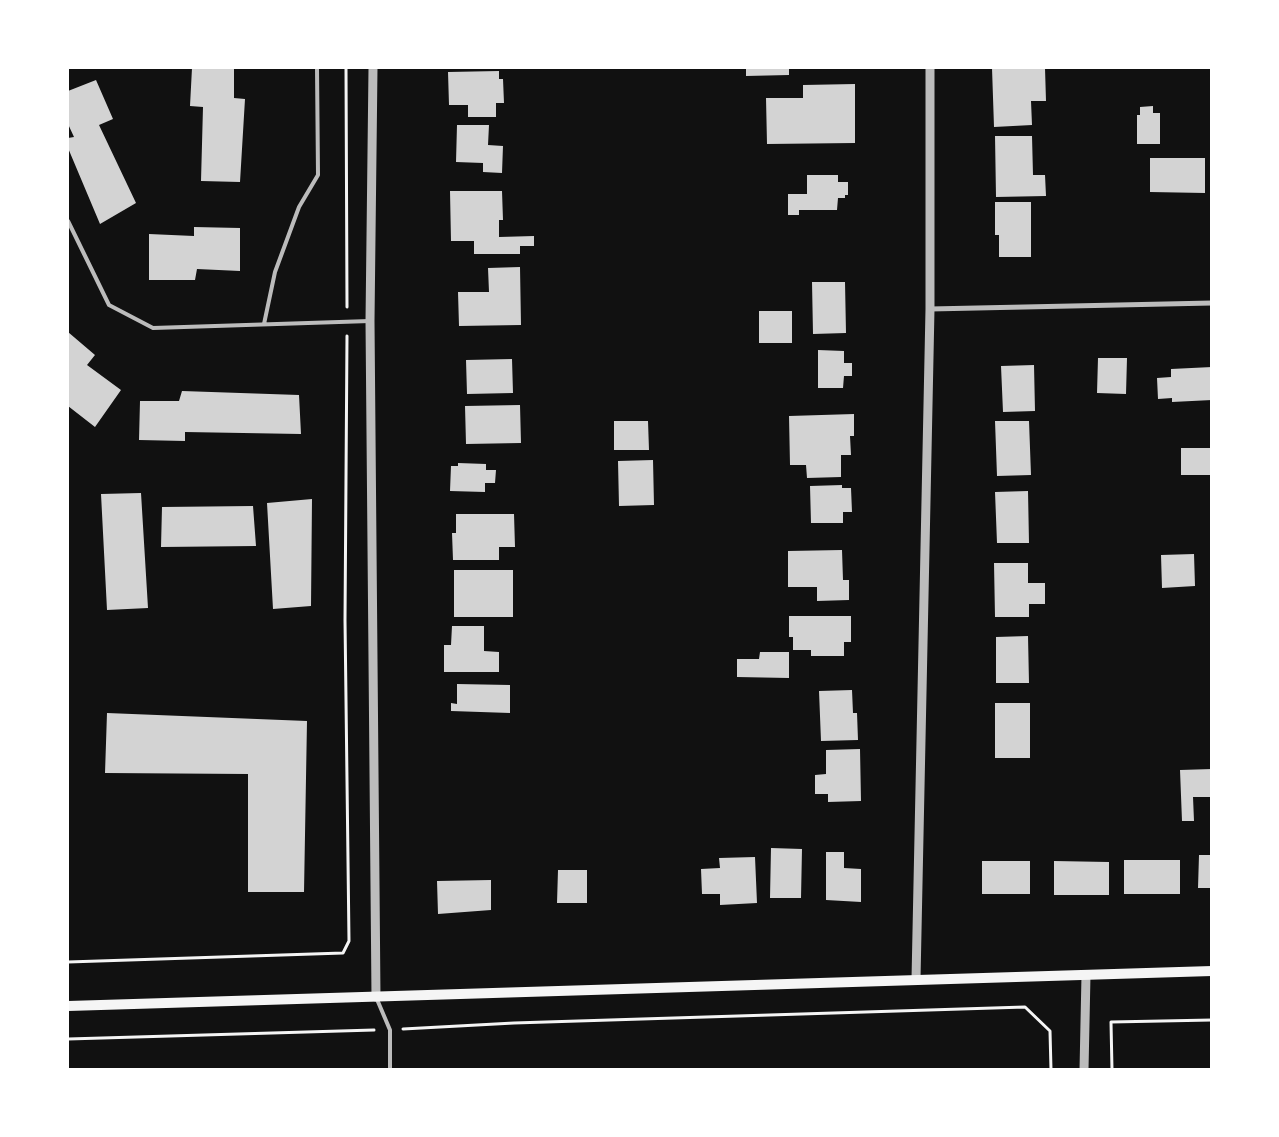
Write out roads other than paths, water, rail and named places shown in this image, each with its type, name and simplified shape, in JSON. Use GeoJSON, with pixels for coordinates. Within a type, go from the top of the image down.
{"type":"FeatureCollection","features":[{"type":"Feature","properties":{"kind":"main road"},"geometry":{"type":"LineString","coordinates":[[68,1006],[1212,971]]}},
{"type":"Feature","properties":{"kind":"street"},"geometry":{"type":"LineString","coordinates":[[373,68],[370,322],[376,997]]}},
{"type":"Feature","properties":{"kind":"street"},"geometry":{"type":"LineString","coordinates":[[916,979],[930,308],[930,68]]}},
{"type":"Feature","properties":{"kind":"street"},"geometry":{"type":"LineString","coordinates":[[930,308],[1212,303]]}},
{"type":"Feature","properties":{"kind":"street"},"geometry":{"type":"LineString","coordinates":[[1084,1070],[1086,975]]}},
{"type":"Feature","properties":{"kind":"lane"},"geometry":{"type":"LineString","coordinates":[[264,324],[276,272],[299,207],[318,175],[317,68]]}},
{"type":"Feature","properties":{"kind":"lane"},"geometry":{"type":"LineString","coordinates":[[68,220],[109,305],[153,328],[370,322]]}},
{"type":"Feature","properties":{"kind":"lane"},"geometry":{"type":"LineString","coordinates":[[376,997],[390,1030],[390,1070]]}}]}
